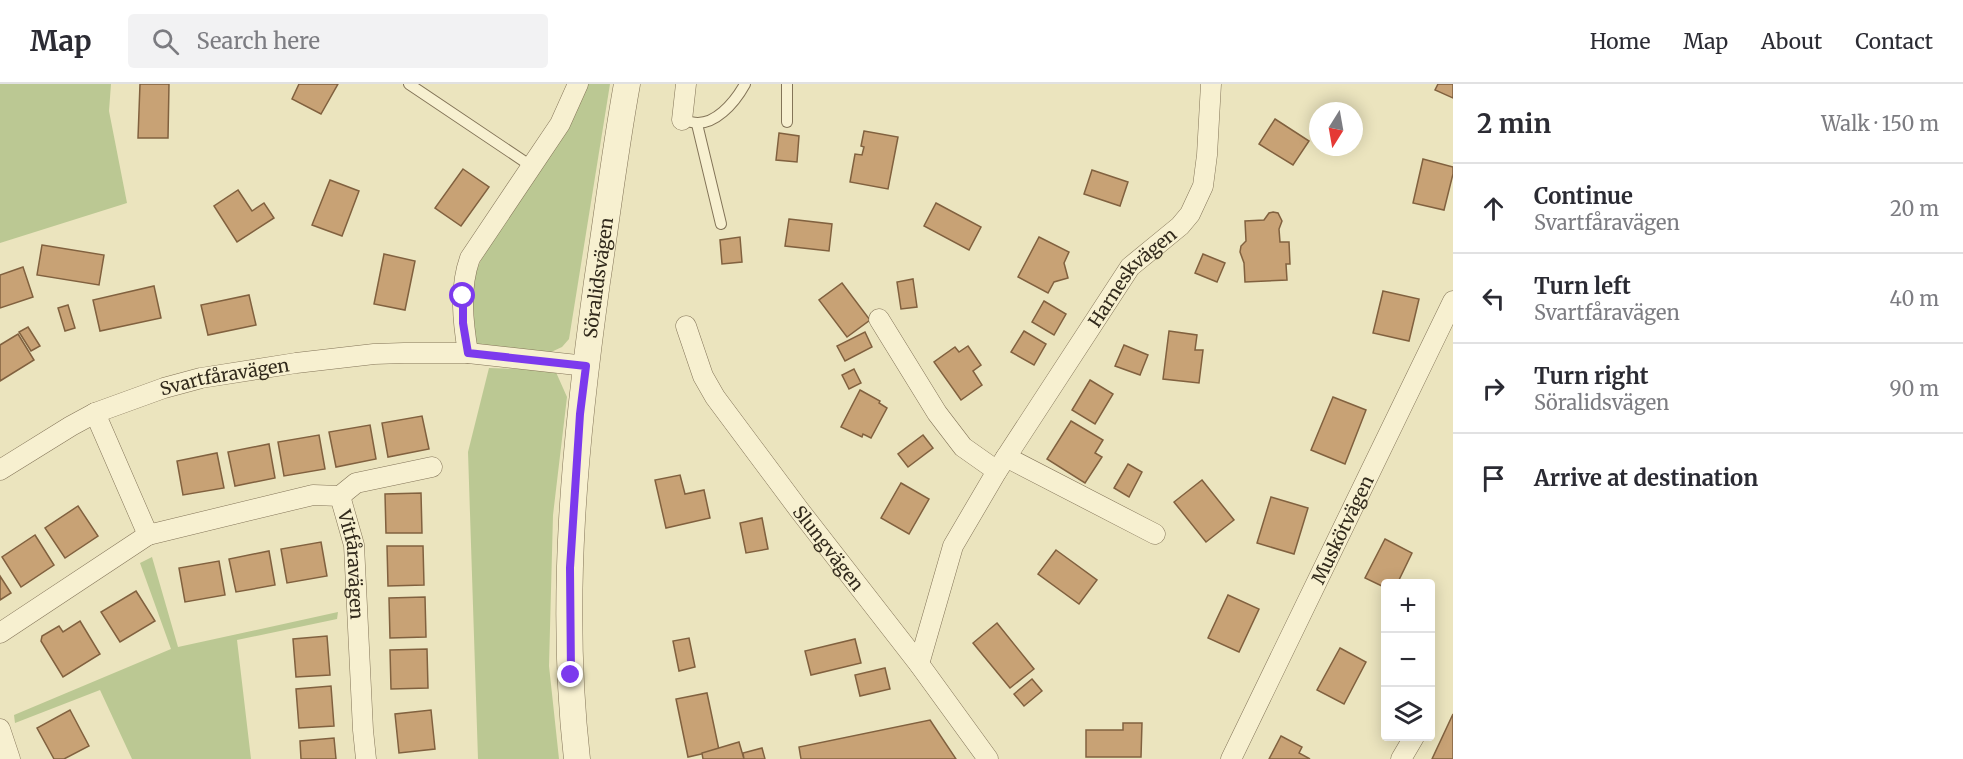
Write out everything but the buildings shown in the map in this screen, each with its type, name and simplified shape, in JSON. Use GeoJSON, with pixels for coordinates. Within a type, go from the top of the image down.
{"type":"FeatureCollection","features":[{"type":"Feature","properties":{"kind":"street"},"geometry":{"type":"LineString","coordinates":[[468,353],[463,323],[465,271],[470,258],[560,124],[578,84]]}},
{"type":"Feature","properties":{"kind":"street","name":"Söralidsvägen"},"geometry":{"type":"LineString","coordinates":[[577,759],[571,675],[570,568],[580,414],[618,134],[627,84]]}},
{"type":"Feature","properties":{"kind":"street"},"geometry":{"type":"LineString","coordinates":[[686,84],[689,122]]}},
{"type":"Feature","properties":{"kind":"street","name":"Harneskvägen"},"geometry":{"type":"LineString","coordinates":[[919,664],[953,546],[1002,464],[1130,267],[1180,226],[1190,214],[1203,186],[1211,84]]}},
{"type":"Feature","properties":{"kind":"street","name":"Muskötvägen"},"geometry":{"type":"LineString","coordinates":[[1231,759],[1453,301]]}},
{"type":"Feature","properties":{"kind":"street"},"geometry":{"type":"LineString","coordinates":[[879,319],[937,413],[963,447],[1155,534]]}},
{"type":"Feature","properties":{"kind":"street","name":"Slungvägen"},"geometry":{"type":"LineString","coordinates":[[686,326],[703,376],[716,397],[807,521],[919,664],[988,759]]}},
{"type":"Feature","properties":{"kind":"street","name":"Svartfåravägen"},"geometry":{"type":"LineString","coordinates":[[0,470],[95,413],[164,388],[201,378],[374,354],[468,353],[586,366]]}},
{"type":"Feature","properties":{"kind":"street"},"geometry":{"type":"LineString","coordinates":[[95,413],[148,535]]}},
{"type":"Feature","properties":{"kind":"street"},"geometry":{"type":"LineString","coordinates":[[340,496],[356,483],[432,467]]}},
{"type":"Feature","properties":{"kind":"street","name":"Vitfåravägen"},"geometry":{"type":"LineString","coordinates":[[0,633],[148,535],[313,495],[340,496],[354,545],[366,759]]}},
{"type":"Feature","properties":{"kind":"street"},"geometry":{"type":"LineString","coordinates":[[0,729],[10,759]]}},
{"type":"Feature","properties":{"kind":"street"},"geometry":{"type":"LineString","coordinates":[[1401,759],[1412,741]]}},
{"type":"Feature","properties":{"kind":"lane"},"geometry":{"type":"LineString","coordinates":[[409,84],[531,166]]}},
{"type":"Feature","properties":{"kind":"lane"},"geometry":{"type":"LineString","coordinates":[[721,224],[689,122],[718,115],[733,104],[745,84]]}},
{"type":"Feature","properties":{"kind":"lane"},"geometry":{"type":"LineString","coordinates":[[786,84],[787,122]]}},
{"type":"Feature","properties":{"kind":"green space"},"geometry":{"type":"Polygon","coordinates":[[[0,84],[111,84],[109,111],[127,203],[0,243],[0,84]]]}},
{"type":"Feature","properties":{"kind":"green space"},"geometry":{"type":"Polygon","coordinates":[[[587,84],[610,84],[569,339],[562,347],[549,353],[474,345],[470,301],[473,278],[491,238],[587,84]]]}},
{"type":"Feature","properties":{"kind":"green space"},"geometry":{"type":"Polygon","coordinates":[[[489,368],[555,370],[567,397],[553,515],[549,666],[559,759],[478,759],[468,452],[489,368]]]}},
{"type":"Feature","properties":{"kind":"green space"},"geometry":{"type":"Polygon","coordinates":[[[152,557],[178,647],[338,612],[337,619],[237,640],[251,759],[132,759],[100,690],[15,723],[14,715],[171,649],[140,563],[152,557]]]}},
{"type":"Feature","properties":{"kind":"route"},"geometry":{"type":"LineString","coordinates":[[463,296],[463,323],[468,353],[523,361],[586,366],[580,414],[570,568],[571,675]]}}]}
